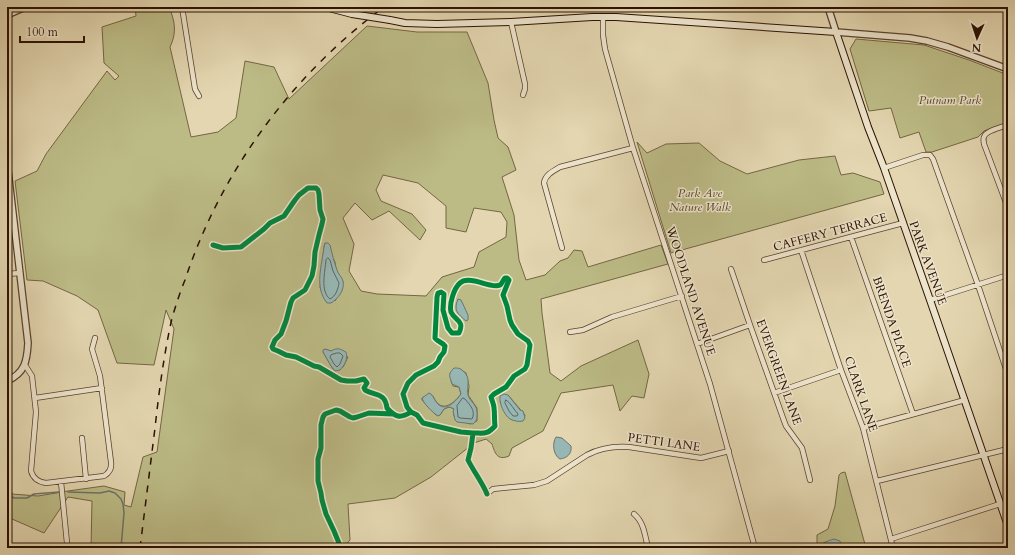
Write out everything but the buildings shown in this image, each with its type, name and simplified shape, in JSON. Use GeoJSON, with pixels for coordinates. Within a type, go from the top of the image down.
{"type":"FeatureCollection","features":[{"type":"Feature","properties":{"kind":"main road"},"geometry":{"type":"LineString","coordinates":[[327,7],[352,14],[390,20],[437,24],[603,17],[836,32]]}},
{"type":"Feature","properties":{"kind":"main road","name":"PARK AVENUE"},"geometry":{"type":"LineString","coordinates":[[836,32],[868,127],[884,168],[902,223],[1003,506],[1008,526]]}},
{"type":"Feature","properties":{"kind":"street"},"geometry":{"type":"LineString","coordinates":[[7,15],[25,7]]}},
{"type":"Feature","properties":{"kind":"street"},"geometry":{"type":"LineString","coordinates":[[182,7],[195,89],[199,96]]}},
{"type":"Feature","properties":{"kind":"street","name":"PARK AVENUE"},"geometry":{"type":"LineString","coordinates":[[828,7],[836,32]]}},
{"type":"Feature","properties":{"kind":"street","name":"WOODLAND AVENUE"},"geometry":{"type":"LineString","coordinates":[[603,17],[605,49],[634,148],[710,384],[755,548]]}},
{"type":"Feature","properties":{"kind":"street"},"geometry":{"type":"LineString","coordinates":[[511,22],[526,84],[523,95]]}},
{"type":"Feature","properties":{"kind":"street"},"geometry":{"type":"LineString","coordinates":[[836,32],[910,38],[927,41],[1008,68]]}},
{"type":"Feature","properties":{"kind":"street"},"geometry":{"type":"LineString","coordinates":[[1008,125],[986,134],[984,138],[984,144],[1008,208]]}},
{"type":"Feature","properties":{"kind":"street"},"geometry":{"type":"LineString","coordinates":[[562,248],[544,184],[546,176],[560,167],[634,148]]}},
{"type":"Feature","properties":{"kind":"street"},"geometry":{"type":"LineString","coordinates":[[884,168],[923,155],[930,155],[933,159],[1008,375]]}},
{"type":"Feature","properties":{"kind":"street"},"geometry":{"type":"LineString","coordinates":[[7,162],[28,343],[28,353],[25,365],[19,373],[7,381]]}},
{"type":"Feature","properties":{"kind":"street","name":"CAFFERY TERRACE"},"geometry":{"type":"LineString","coordinates":[[764,260],[902,223]]}},
{"type":"Feature","properties":{"kind":"street","name":"BRENDA PLACE"},"geometry":{"type":"LineString","coordinates":[[851,237],[914,414]]}},
{"type":"Feature","properties":{"kind":"street","name":"CLARK LANE"},"geometry":{"type":"LineString","coordinates":[[801,250],[841,370],[863,428],[893,548]]}},
{"type":"Feature","properties":{"kind":"street","name":"EVERGREEN LANE"},"geometry":{"type":"LineString","coordinates":[[732,268],[750,325],[786,426],[802,448],[810,480]]}},
{"type":"Feature","properties":{"kind":"street"},"geometry":{"type":"LineString","coordinates":[[7,274],[20,273]]}},
{"type":"Feature","properties":{"kind":"street"},"geometry":{"type":"LineString","coordinates":[[930,300],[1008,275]]}},
{"type":"Feature","properties":{"kind":"street"},"geometry":{"type":"LineString","coordinates":[[570,332],[583,330],[612,317],[682,296]]}},
{"type":"Feature","properties":{"kind":"street"},"geometry":{"type":"LineString","coordinates":[[697,344],[750,325]]}},
{"type":"Feature","properties":{"kind":"street"},"geometry":{"type":"LineString","coordinates":[[25,365],[32,376],[36,412],[32,474],[36,479],[43,483],[104,476],[109,472],[112,466],[100,376],[92,349],[95,338]]}},
{"type":"Feature","properties":{"kind":"street"},"geometry":{"type":"LineString","coordinates":[[774,393],[841,370]]}},
{"type":"Feature","properties":{"kind":"street"},"geometry":{"type":"LineString","coordinates":[[35,398],[102,388]]}},
{"type":"Feature","properties":{"kind":"street"},"geometry":{"type":"LineString","coordinates":[[863,428],[965,400]]}},
{"type":"Feature","properties":{"kind":"street"},"geometry":{"type":"LineString","coordinates":[[82,438],[86,479]]}},
{"type":"Feature","properties":{"kind":"street","name":"PETTI LANE"},"geometry":{"type":"LineString","coordinates":[[487,494],[493,489],[534,485],[547,481],[587,455],[609,447],[622,446],[701,458],[729,451]]}},
{"type":"Feature","properties":{"kind":"street"},"geometry":{"type":"LineString","coordinates":[[877,481],[1008,449]]}},
{"type":"Feature","properties":{"kind":"street"},"geometry":{"type":"LineString","coordinates":[[61,482],[68,548]]}},
{"type":"Feature","properties":{"kind":"street"},"geometry":{"type":"LineString","coordinates":[[891,539],[1003,506]]}},
{"type":"Feature","properties":{"kind":"street"},"geometry":{"type":"LineString","coordinates":[[634,514],[642,523],[648,548]]}},
{"type":"Feature","properties":{"kind":"green space"},"geometry":{"type":"Polygon","coordinates":[[[135,7],[169,7],[173,17],[174,27],[174,37],[170,47],[191,137],[218,132],[236,118],[245,61],[274,67],[289,99],[367,26],[417,32],[467,32],[488,83],[498,138],[508,147],[516,170],[502,177],[514,215],[519,260],[526,280],[545,275],[560,261],[568,258],[574,250],[582,251],[588,267],[661,245],[668,264],[541,299],[550,373],[561,381],[581,366],[638,340],[649,374],[644,398],[632,396],[620,411],[613,385],[561,393],[543,431],[512,448],[509,456],[502,458],[499,457],[492,444],[486,439],[474,443],[431,477],[395,498],[348,504],[350,540],[343,548],[91,548],[92,501],[68,497],[44,533],[12,519],[7,521],[7,468],[12,494],[38,496],[104,486],[125,492],[124,505],[131,507],[143,457],[157,452],[174,329],[166,310],[154,365],[117,363],[98,310],[77,296],[43,281],[27,280],[15,181],[37,171],[46,154],[107,71],[115,80],[119,76],[104,63],[102,27],[136,16],[135,7]],[[383,175],[376,190],[381,201],[412,214],[426,230],[420,240],[389,211],[372,220],[355,203],[343,218],[354,244],[349,271],[361,291],[377,294],[426,296],[442,277],[474,267],[479,252],[506,237],[507,222],[501,212],[474,208],[466,232],[446,228],[446,206],[418,183],[383,175]],[[325,243],[320,288],[335,301],[341,291],[343,282],[336,270],[335,262],[325,243]],[[325,349],[323,352],[333,369],[343,367],[348,357],[325,349]],[[460,369],[451,381],[453,386],[459,387],[461,394],[454,402],[446,406],[439,405],[433,396],[423,397],[422,400],[436,415],[440,415],[444,409],[449,407],[454,409],[454,416],[465,422],[470,424],[477,421],[477,408],[468,395],[469,386],[466,373],[460,369]],[[508,395],[500,401],[506,414],[514,420],[524,419],[525,415],[508,395]]]}},
{"type":"Feature","properties":{"kind":"green space","name":"Putnam Park"},"geometry":{"type":"Polygon","coordinates":[[[856,39],[924,45],[1008,75],[1008,122],[984,131],[978,137],[932,152],[926,152],[919,132],[900,138],[891,108],[869,111],[850,49],[856,39]]]}},
{"type":"Feature","properties":{"kind":"green space","name":"Park Ave Nature Walk"},"geometry":{"type":"Polygon","coordinates":[[[637,142],[647,153],[666,144],[699,143],[720,161],[747,174],[799,160],[835,156],[841,175],[853,173],[880,182],[884,194],[671,253],[637,142]]]}},
{"type":"Feature","properties":{"kind":"green space"},"geometry":{"type":"Polygon","coordinates":[[[845,472],[866,548],[814,548],[817,545],[817,535],[828,529],[835,506],[839,475],[845,472]]]}},
{"type":"Feature","properties":{"kind":"water"},"geometry":{"type":"Polygon","coordinates":[[[325,243],[330,245],[338,273],[343,284],[340,294],[331,303],[327,303],[323,297],[320,283],[325,243]]]}},
{"type":"Feature","properties":{"kind":"water"},"geometry":{"type":"Polygon","coordinates":[[[458,299],[461,300],[468,315],[468,320],[466,321],[457,312],[456,307],[458,299]]]}},
{"type":"Feature","properties":{"kind":"water"},"geometry":{"type":"Polygon","coordinates":[[[325,349],[331,351],[339,349],[346,352],[346,362],[340,370],[335,371],[331,366],[323,352],[325,349]]]}},
{"type":"Feature","properties":{"kind":"water"},"geometry":{"type":"Polygon","coordinates":[[[454,368],[461,369],[466,374],[468,380],[468,395],[477,412],[477,419],[473,424],[457,422],[455,420],[454,409],[449,407],[444,409],[438,416],[428,408],[422,398],[429,393],[442,407],[448,406],[454,402],[461,394],[459,387],[452,384],[450,377],[450,372],[454,368]]]}},
{"type":"Feature","properties":{"kind":"water"},"geometry":{"type":"Polygon","coordinates":[[[504,394],[508,395],[520,410],[523,411],[525,418],[523,421],[510,419],[506,415],[500,399],[500,396],[504,394]]]}},
{"type":"Feature","properties":{"kind":"water"},"geometry":{"type":"Polygon","coordinates":[[[556,437],[562,438],[571,446],[570,453],[565,458],[560,459],[556,455],[554,442],[556,437]]]}},
{"type":"Feature","properties":{"kind":"water"},"geometry":{"type":"Polygon","coordinates":[[[834,539],[840,541],[840,548],[818,548],[823,543],[834,539]]]}},
{"type":"Feature","properties":{"kind":"waterway"},"geometry":{"type":"LineString","coordinates":[[68,492],[100,493],[109,491],[115,493],[121,499],[124,513],[121,548]]}},
{"type":"Feature","properties":{"kind":"waterway"},"geometry":{"type":"LineString","coordinates":[[7,494],[14,498],[27,498],[34,494],[59,492]]}},
{"type":"Feature","properties":{"kind":"railway"},"geometry":{"type":"LineString","coordinates":[[140,548],[160,386],[169,332],[178,299],[200,240],[218,201],[240,164],[264,128],[290,95],[319,63],[384,7]]}},
{"type":"Feature","properties":{"kind":"cycle path"},"geometry":{"type":"LineString","coordinates":[[213,245],[223,248],[241,247],[270,223],[284,216],[299,195],[308,188],[316,188],[319,194],[320,210],[323,219],[315,252],[312,276],[305,290],[293,298],[281,334],[275,340],[272,347],[273,349],[286,355],[296,357],[319,367],[341,380],[356,381],[364,379],[367,383],[364,388],[365,390],[382,397],[387,408],[395,415],[404,416],[411,412]]}},
{"type":"Feature","properties":{"kind":"cycle path"},"geometry":{"type":"LineString","coordinates":[[473,433],[461,432],[423,423],[417,415],[411,412],[407,407],[403,394],[408,383],[416,375],[434,366],[444,352],[445,346],[435,338],[438,293],[441,292],[444,294],[443,310],[448,328],[452,333],[459,333],[461,329],[460,323],[451,312],[452,296],[458,285],[463,281],[469,280],[497,286],[501,284],[505,278],[507,278],[509,280],[503,295],[510,320],[518,334],[528,341],[530,345],[525,369],[514,376],[506,387],[491,397],[494,407],[495,426],[487,432],[473,433],[468,460],[487,494]]}},
{"type":"Feature","properties":{"kind":"cycle path"},"geometry":{"type":"LineString","coordinates":[[341,548],[326,514],[318,481],[318,459],[321,448],[321,425],[323,417],[325,414],[336,410],[353,418],[369,413],[393,414]]}}]}
